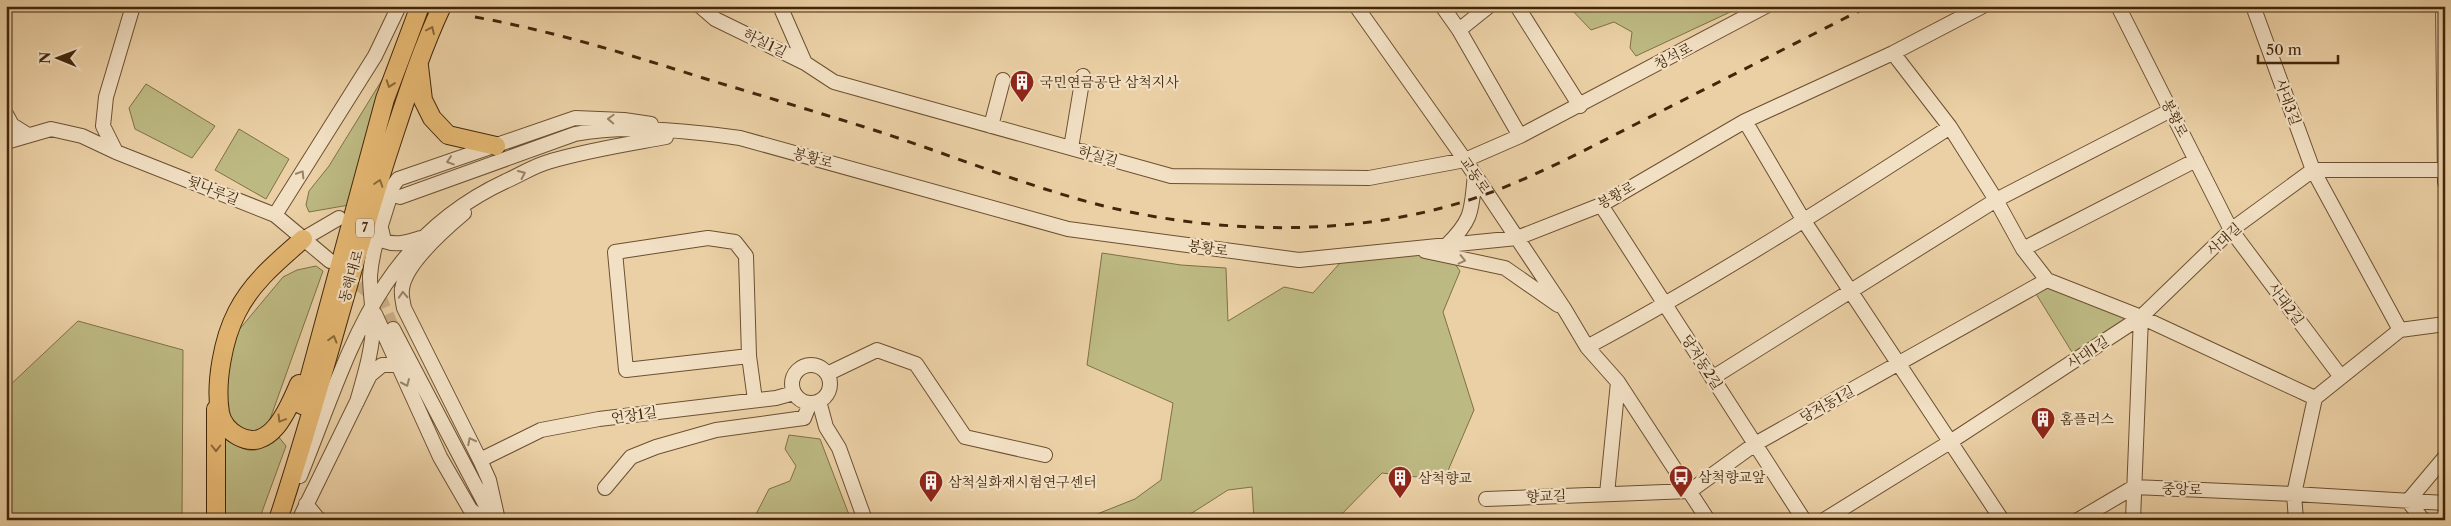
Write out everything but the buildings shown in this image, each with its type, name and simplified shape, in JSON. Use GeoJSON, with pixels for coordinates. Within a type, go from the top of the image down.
{"type":"FeatureCollection","features":[{"type":"Feature","properties":{"kind":"main road","name":"동해대로"},"geometry":{"type":"LineString","coordinates":[[265,520],[288,453],[324,327],[385,99],[420,6]]}},
{"type":"Feature","properties":{"kind":"main road","name":"동해대로"},"geometry":{"type":"LineString","coordinates":[[278,520],[300,453],[371,208],[418,62],[442,6]]}},
{"type":"Feature","properties":{"kind":"main road"},"geometry":{"type":"LineString","coordinates":[[418,62],[423,100],[432,118],[448,135],[496,146]]}},
{"type":"Feature","properties":{"kind":"main road"},"geometry":{"type":"LineString","coordinates":[[303,239],[270,267],[251,290],[229,330],[220,369],[220,413],[224,424],[231,432],[243,438],[254,440],[275,430],[289,406],[324,327]]}},
{"type":"Feature","properties":{"kind":"main road"},"geometry":{"type":"LineString","coordinates":[[216,520],[216,404],[221,343],[238,302],[249,283],[264,265],[279,253],[303,239]]}},
{"type":"Feature","properties":{"kind":"street"},"geometry":{"type":"LineString","coordinates":[[116,152],[103,126],[106,97],[133,6]]}},
{"type":"Feature","properties":{"kind":"street"},"geometry":{"type":"LineString","coordinates":[[275,215],[375,56],[399,6]]}},
{"type":"Feature","properties":{"kind":"street","name":"하실1길"},"geometry":{"type":"LineString","coordinates":[[700,6],[715,18],[805,63]]}},
{"type":"Feature","properties":{"kind":"street"},"geometry":{"type":"LineString","coordinates":[[780,6],[805,63]]}},
{"type":"Feature","properties":{"kind":"street","name":"교동로"},"geometry":{"type":"LineString","coordinates":[[1356,6],[1465,160],[1565,310],[1587,348],[1618,382],[1708,520]]}},
{"type":"Feature","properties":{"kind":"street"},"geometry":{"type":"LineString","coordinates":[[1442,6],[1459,30],[1520,136]]}},
{"type":"Feature","properties":{"kind":"street"},"geometry":{"type":"LineString","coordinates":[[1459,30],[1489,6]]}},
{"type":"Feature","properties":{"kind":"street"},"geometry":{"type":"LineString","coordinates":[[1517,6],[1580,106]]}},
{"type":"Feature","properties":{"kind":"street","name":"청석로"},"geometry":{"type":"LineString","coordinates":[[1465,160],[1520,136],[1580,106],[1766,6]]}},
{"type":"Feature","properties":{"kind":"street","name":"봉황로"},"geometry":{"type":"LineString","coordinates":[[400,197],[575,134],[594,130],[694,131],[740,138],[1068,229],[1299,260],[1517,238],[1601,205],[1745,121],[1893,53],[1983,6]]}},
{"type":"Feature","properties":{"kind":"street","name":"봉황로"},"geometry":{"type":"LineString","coordinates":[[2118,6],[2232,230]]}},
{"type":"Feature","properties":{"kind":"street","name":"사대3길"},"geometry":{"type":"LineString","coordinates":[[2253,6],[2313,170]]}},
{"type":"Feature","properties":{"kind":"street"},"geometry":{"type":"LineString","coordinates":[[2443,6],[2445,182]]}},
{"type":"Feature","properties":{"kind":"street"},"geometry":{"type":"LineString","coordinates":[[1893,53],[1950,126],[1996,200],[2022,249],[2047,280],[2141,317],[2316,398]]}},
{"type":"Feature","properties":{"kind":"street","name":"하실길"},"geometry":{"type":"LineString","coordinates":[[805,63],[834,82],[1170,176],[1369,178],[1465,160]]}},
{"type":"Feature","properties":{"kind":"street"},"geometry":{"type":"LineString","coordinates":[[1072,148],[1083,76]]}},
{"type":"Feature","properties":{"kind":"street"},"geometry":{"type":"LineString","coordinates":[[991,126],[1003,80]]}},
{"type":"Feature","properties":{"kind":"street"},"geometry":{"type":"LineString","coordinates":[[1712,378],[1996,200],[2171,110]]}},
{"type":"Feature","properties":{"kind":"street"},"geometry":{"type":"LineString","coordinates":[[6,114],[12,125],[28,135]]}},
{"type":"Feature","properties":{"kind":"street"},"geometry":{"type":"LineString","coordinates":[[357,402],[366,371],[371,343],[372,263],[393,186],[398,179],[574,118],[624,120],[694,131]]}},
{"type":"Feature","properties":{"kind":"street"},"geometry":{"type":"LineString","coordinates":[[1745,121],[1804,221],[2002,520]]}},
{"type":"Feature","properties":{"kind":"street"},"geometry":{"type":"LineString","coordinates":[[1587,348],[1665,305],[1804,221],[1950,126]]}},
{"type":"Feature","properties":{"kind":"street","name":"뒷나루길"},"geometry":{"type":"LineString","coordinates":[[6,142],[51,129],[82,136],[116,152],[275,215],[330,261]]}},
{"type":"Feature","properties":{"kind":"street"},"geometry":{"type":"LineString","coordinates":[[282,520],[355,338],[403,258],[421,238],[442,219],[478,194],[549,161],[694,131]]}},
{"type":"Feature","properties":{"kind":"street"},"geometry":{"type":"LineString","coordinates":[[2022,249],[2196,160]]}},
{"type":"Feature","properties":{"kind":"street"},"geometry":{"type":"LineString","coordinates":[[2400,330],[2313,170],[2445,170]]}},
{"type":"Feature","properties":{"kind":"street","name":"사대길"},"geometry":{"type":"LineString","coordinates":[[2141,317],[2232,230],[2313,170]]}},
{"type":"Feature","properties":{"kind":"street"},"geometry":{"type":"LineString","coordinates":[[1447,245],[1464,229],[1470,214],[1475,175]]}},
{"type":"Feature","properties":{"kind":"street"},"geometry":{"type":"LineString","coordinates":[[493,187],[428,244],[404,281],[401,290],[404,308],[489,480],[498,520]]}},
{"type":"Feature","properties":{"kind":"street","name":"당저동2길"},"geometry":{"type":"LineString","coordinates":[[1601,205],[1804,520]]}},
{"type":"Feature","properties":{"kind":"street"},"geometry":{"type":"LineString","coordinates":[[303,239],[339,218]]}},
{"type":"Feature","properties":{"kind":"street"},"geometry":{"type":"LineString","coordinates":[[381,228],[384,241],[391,244],[402,244],[421,238]]}},
{"type":"Feature","properties":{"kind":"street","name":"사대2길"},"geometry":{"type":"LineString","coordinates":[[2232,230],[2341,377]]}},
{"type":"Feature","properties":{"kind":"street"},"geometry":{"type":"LineString","coordinates":[[749,356],[626,370],[615,252],[708,238],[735,242],[746,256],[749,356],[755,400]]}},
{"type":"Feature","properties":{"kind":"street"},"geometry":{"type":"LineString","coordinates":[[1415,248],[1505,268],[1565,310]]}},
{"type":"Feature","properties":{"kind":"street"},"geometry":{"type":"LineString","coordinates":[[1899,364],[2047,280]]}},
{"type":"Feature","properties":{"kind":"street"},"geometry":{"type":"LineString","coordinates":[[372,307],[440,457],[470,509],[483,520]]}},
{"type":"Feature","properties":{"kind":"street"},"geometry":{"type":"LineString","coordinates":[[2133,520],[2141,317]]}},
{"type":"Feature","properties":{"kind":"street","name":"사대1길"},"geometry":{"type":"LineString","coordinates":[[1950,442],[2141,317]]}},
{"type":"Feature","properties":{"kind":"street"},"geometry":{"type":"LineString","coordinates":[[2296,520],[2294,494],[2316,398],[2400,330],[2445,324]]}},
{"type":"Feature","properties":{"kind":"street"},"geometry":{"type":"LineString","coordinates":[[393,330],[493,520]]}},
{"type":"Feature","properties":{"kind":"street"},"geometry":{"type":"LineString","coordinates":[[827,374],[877,350],[916,364],[965,437],[1045,455]]}},
{"type":"Feature","properties":{"kind":"street"},"geometry":{"type":"LineString","coordinates":[[299,520],[375,369],[385,364],[398,365]]}},
{"type":"Feature","properties":{"kind":"street","name":"당저동1길"},"geometry":{"type":"LineString","coordinates":[[1755,444],[1899,364]]}},
{"type":"Feature","properties":{"kind":"street"},"geometry":{"type":"LineString","coordinates":[[605,488],[631,458],[684,438],[716,430],[804,418],[815,402],[826,395],[830,387],[827,374],[816,365],[801,367],[792,378],[794,393],[802,401],[815,402]]}},
{"type":"Feature","properties":{"kind":"street"},"geometry":{"type":"LineString","coordinates":[[1607,494],[1618,382]]}},
{"type":"Feature","properties":{"kind":"street","name":"언장1길"},"geometry":{"type":"LineString","coordinates":[[480,460],[541,430],[599,419],[776,398],[794,393]]}},
{"type":"Feature","properties":{"kind":"street"},"geometry":{"type":"LineString","coordinates":[[815,402],[838,448],[865,520]]}},
{"type":"Feature","properties":{"kind":"street"},"geometry":{"type":"LineString","coordinates":[[1824,520],[1950,442]]}},
{"type":"Feature","properties":{"kind":"street"},"geometry":{"type":"LineString","coordinates":[[1690,491],[1755,444]]}},
{"type":"Feature","properties":{"kind":"street"},"geometry":{"type":"LineString","coordinates":[[2423,520],[2408,501],[2445,457]]}},
{"type":"Feature","properties":{"kind":"street"},"geometry":{"type":"LineString","coordinates":[[2078,520],[2134,487]]}},
{"type":"Feature","properties":{"kind":"street","name":"중앙로"},"geometry":{"type":"LineString","coordinates":[[2134,487],[2445,503]]}},
{"type":"Feature","properties":{"kind":"street","name":"향교길"},"geometry":{"type":"LineString","coordinates":[[1486,499],[1690,491]]}},
{"type":"Feature","properties":{"kind":"street"},"geometry":{"type":"LineString","coordinates":[[306,504],[319,520]]}},
{"type":"Feature","properties":{"kind":"shaded area"},"geometry":{"type":"Polygon","coordinates":[[[1743,6],[1636,56],[1630,48],[1632,32],[1614,22],[1591,30],[1569,7],[1743,6]]]}},
{"type":"Feature","properties":{"kind":"shaded area"},"geometry":{"type":"Polygon","coordinates":[[[390,67],[349,205],[309,212],[306,205],[309,191],[329,166],[390,67]]]}},
{"type":"Feature","properties":{"kind":"shaded area"},"geometry":{"type":"Polygon","coordinates":[[[146,84],[215,126],[192,158],[135,129],[129,108],[146,84]]]}},
{"type":"Feature","properties":{"kind":"shaded area"},"geometry":{"type":"Polygon","coordinates":[[[239,129],[289,159],[266,199],[215,170],[239,129]]]}},
{"type":"Feature","properties":{"kind":"shaded area"},"geometry":{"type":"Polygon","coordinates":[[[1102,253],[1181,265],[1226,268],[1228,321],[1284,287],[1313,293],[1349,253],[1448,254],[1460,271],[1443,312],[1474,410],[1444,480],[1382,473],[1336,520],[1254,520],[1252,487],[1228,490],[1181,520],[1082,520],[1135,499],[1161,480],[1173,403],[1087,365],[1102,253]]]}},
{"type":"Feature","properties":{"kind":"shaded area"},"geometry":{"type":"Polygon","coordinates":[[[316,266],[323,271],[269,422],[262,432],[250,435],[228,420],[226,364],[238,331],[283,277],[297,270],[316,266]]]}},
{"type":"Feature","properties":{"kind":"shaded area"},"geometry":{"type":"Polygon","coordinates":[[[2053,277],[2135,317],[2075,357],[2033,289],[2053,277]]]}},
{"type":"Feature","properties":{"kind":"shaded area"},"geometry":{"type":"Polygon","coordinates":[[[78,321],[183,350],[182,520],[6,520],[6,381],[8,387],[78,321]]]}},
{"type":"Feature","properties":{"kind":"shaded area"},"geometry":{"type":"Polygon","coordinates":[[[789,435],[820,439],[851,520],[753,520],[769,489],[790,481],[796,466],[785,449],[789,435]]]}},
{"type":"Feature","properties":{"kind":"shaded area"},"geometry":{"type":"Polygon","coordinates":[[[222,436],[244,449],[250,450],[257,450],[263,447],[278,436],[286,446],[259,520],[223,520],[222,436]]]}},
{"type":"Feature","properties":{"kind":"tunnel"},"geometry":{"type":"LineString","coordinates":[[343,271],[381,301],[393,329]]}},
{"type":"Feature","properties":{"kind":"railway"},"geometry":{"type":"LineString","coordinates":[[475,17],[561,36],[646,60],[880,132],[1053,192],[1112,208],[1195,222],[1280,228],[1366,222],[1408,216],[1474,199],[1498,190],[1569,158],[1869,6]]}},
{"type":"Feature","properties":{"kind":"place","name":"국민연금공단 삼척지사"},"geometry":{"type":"Point","coordinates":[1022,103]}},
{"type":"Feature","properties":{"kind":"place","name":"홈플러스"},"geometry":{"type":"Point","coordinates":[2043,440]}},
{"type":"Feature","properties":{"kind":"place","name":"삼척향교앞"},"geometry":{"type":"Point","coordinates":[1681,498]}},
{"type":"Feature","properties":{"kind":"place","name":"삼척향교"},"geometry":{"type":"Point","coordinates":[1400,499]}},
{"type":"Feature","properties":{"kind":"place","name":"삼척실화재시험연구센터"},"geometry":{"type":"Point","coordinates":[931,503]}}]}
